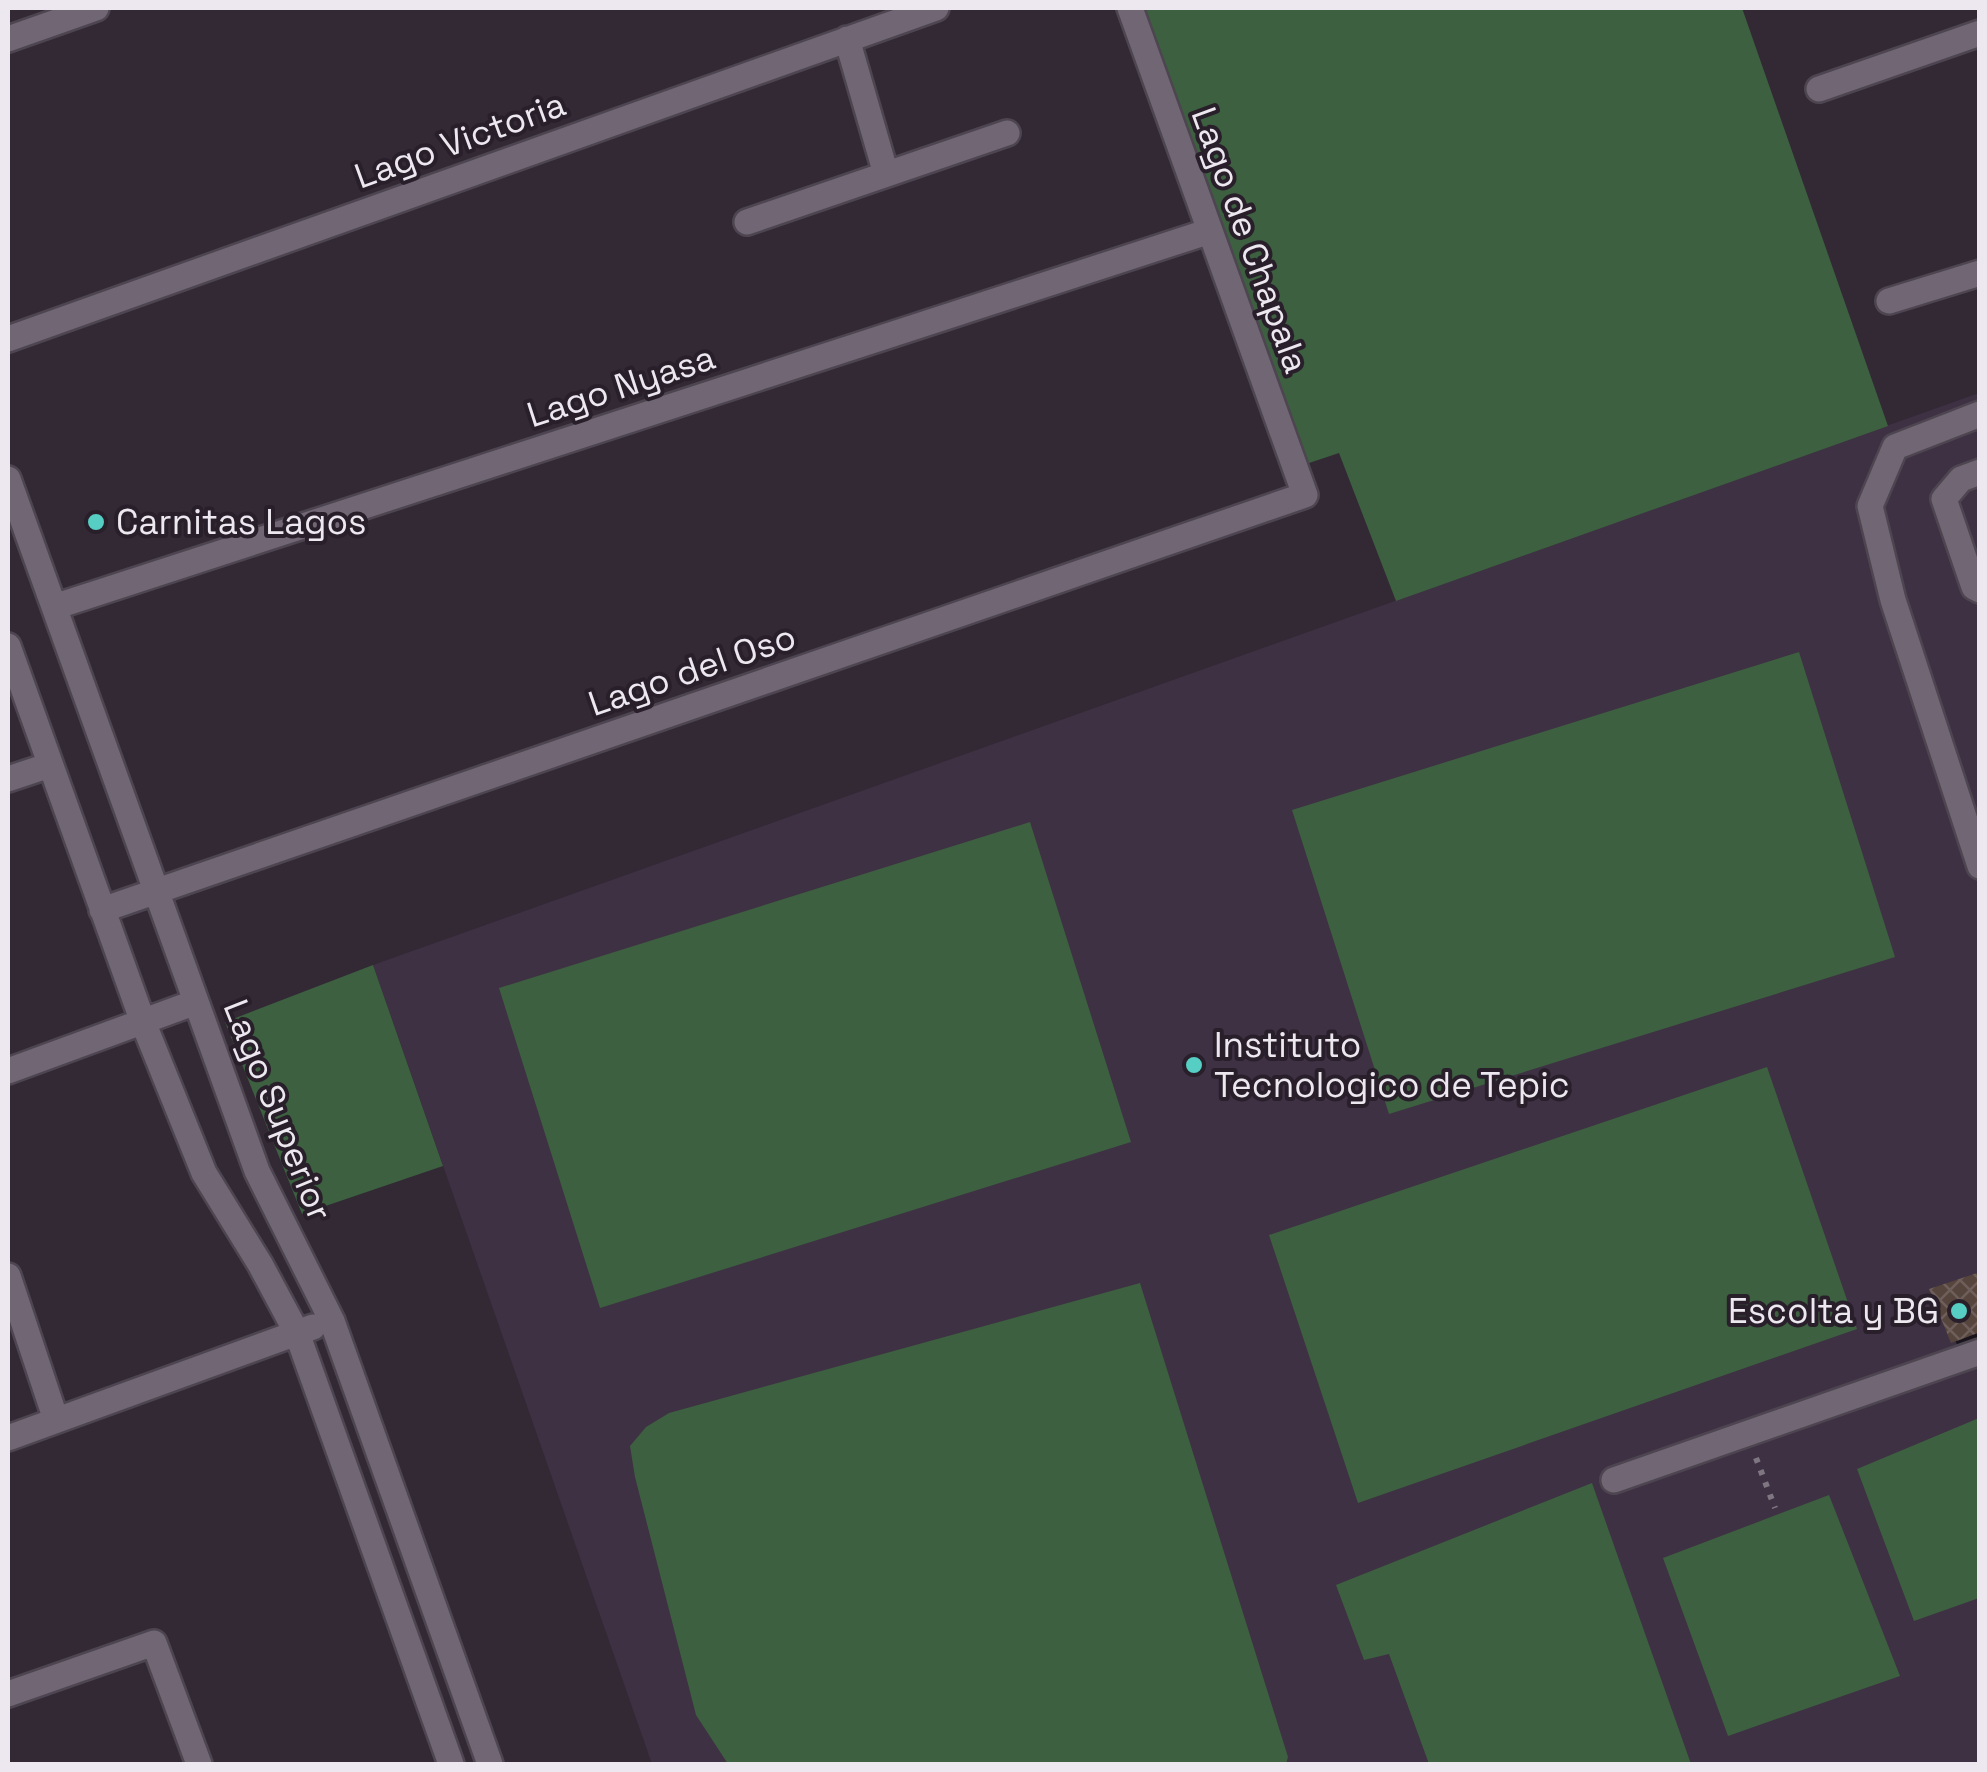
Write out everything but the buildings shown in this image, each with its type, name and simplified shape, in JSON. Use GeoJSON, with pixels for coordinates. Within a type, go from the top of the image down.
{"type":"FeatureCollection","features":[{"type":"Feature","properties":{"kind":"street"},"geometry":{"type":"LineString","coordinates":[[8,39],[96,8]]}},
{"type":"Feature","properties":{"kind":"street","name":"Lago Victoria"},"geometry":{"type":"LineString","coordinates":[[8,340],[936,8]]}},
{"type":"Feature","properties":{"kind":"street","name":"Lago de Chapala"},"geometry":{"type":"LineString","coordinates":[[1130,8],[1305,495]]}},
{"type":"Feature","properties":{"kind":"street"},"geometry":{"type":"LineString","coordinates":[[1819,89],[1980,33]]}},
{"type":"Feature","properties":{"kind":"street"},"geometry":{"type":"LineString","coordinates":[[847,39],[886,174]]}},
{"type":"Feature","properties":{"kind":"street"},"geometry":{"type":"LineString","coordinates":[[747,222],[1008,133]]}},
{"type":"Feature","properties":{"kind":"street","name":"Lago Nyasa"},"geometry":{"type":"LineString","coordinates":[[54,607],[1210,231]]}},
{"type":"Feature","properties":{"kind":"street"},"geometry":{"type":"LineString","coordinates":[[1889,301],[1980,273]]}},
{"type":"Feature","properties":{"kind":"street"},"geometry":{"type":"LineString","coordinates":[[1980,414],[1894,446],[1870,506],[1893,600],[1980,866]]}},
{"type":"Feature","properties":{"kind":"street"},"geometry":{"type":"LineString","coordinates":[[1980,472],[1961,479],[1944,499],[1974,587],[1980,590]]}},
{"type":"Feature","properties":{"kind":"street","name":"Lago Superior"},"geometry":{"type":"LineString","coordinates":[[8,479],[258,1171],[332,1320],[490,1764]]}},
{"type":"Feature","properties":{"kind":"street","name":"Lago del Oso"},"geometry":{"type":"LineString","coordinates":[[102,910],[1305,495]]}},
{"type":"Feature","properties":{"kind":"street"},"geometry":{"type":"LineString","coordinates":[[8,646],[143,1022],[204,1173],[298,1333],[451,1764]]}},
{"type":"Feature","properties":{"kind":"street"},"geometry":{"type":"LineString","coordinates":[[8,778],[50,765]]}},
{"type":"Feature","properties":{"kind":"street"},"geometry":{"type":"LineString","coordinates":[[8,1071],[196,1002]]}},
{"type":"Feature","properties":{"kind":"street"},"geometry":{"type":"LineString","coordinates":[[8,1276],[56,1420]]}},
{"type":"Feature","properties":{"kind":"street"},"geometry":{"type":"LineString","coordinates":[[8,1438],[332,1320]]}},
{"type":"Feature","properties":{"kind":"street"},"geometry":{"type":"LineString","coordinates":[[1614,1480],[1980,1352]]}},
{"type":"Feature","properties":{"kind":"street"},"geometry":{"type":"LineString","coordinates":[[8,1694],[154,1643],[199,1764]]}},
{"type":"Feature","properties":{"kind":"path"},"geometry":{"type":"LineString","coordinates":[[1746,1433],[1774,1508]]}},
{"type":"Feature","properties":{"kind":"shaded area","name":"Instituto Tecnologico de Tepic"},"geometry":{"type":"Polygon","coordinates":[[[1979,393],[1979,1764],[652,1764],[373,965],[1979,393]]]}},
{"type":"Feature","properties":{"kind":"green space"},"geometry":{"type":"Polygon","coordinates":[[[1139,8],[1742,8],[1888,426],[1396,601],[1339,453],[1303,465],[1139,8]]]}},
{"type":"Feature","properties":{"kind":"green space"},"geometry":{"type":"Polygon","coordinates":[[[1799,652],[1895,957],[1389,1114],[1292,810],[1799,652]]]}},
{"type":"Feature","properties":{"kind":"green space"},"geometry":{"type":"Polygon","coordinates":[[[1030,822],[1131,1142],[600,1308],[499,988],[1030,822]]]}},
{"type":"Feature","properties":{"kind":"green space"},"geometry":{"type":"Polygon","coordinates":[[[373,965],[443,1166],[302,1214],[225,1022],[373,965]]]}},
{"type":"Feature","properties":{"kind":"green space"},"geometry":{"type":"Polygon","coordinates":[[[1767,1067],[1857,1329],[1358,1503],[1269,1235],[1767,1067]]]}},
{"type":"Feature","properties":{"kind":"green space"},"geometry":{"type":"Polygon","coordinates":[[[1140,1283],[1288,1757],[1286,1764],[728,1764],[696,1715],[635,1477],[630,1446],[646,1427],[669,1413],[1140,1283]]]}},
{"type":"Feature","properties":{"kind":"green space"},"geometry":{"type":"Polygon","coordinates":[[[1979,1418],[1979,1598],[1914,1621],[1857,1469],[1979,1418]]]}},
{"type":"Feature","properties":{"kind":"green space"},"geometry":{"type":"Polygon","coordinates":[[[1592,1483],[1691,1764],[1429,1764],[1389,1654],[1364,1660],[1336,1585],[1592,1483]]]}},
{"type":"Feature","properties":{"kind":"green space"},"geometry":{"type":"Polygon","coordinates":[[[1829,1495],[1900,1676],[1728,1736],[1663,1558],[1829,1495]]]}},
{"type":"Feature","properties":{"kind":"place","name":"Carnitas Lagos"},"geometry":{"type":"Point","coordinates":[96,522]}},
{"type":"Feature","properties":{"kind":"place","name":"Instituto Tecnologico de Tepic"},"geometry":{"type":"Point","coordinates":[1194,1065]}},
{"type":"Feature","properties":{"kind":"place","name":"Escolta y BG"},"geometry":{"type":"Point","coordinates":[1959,1311]}}]}
